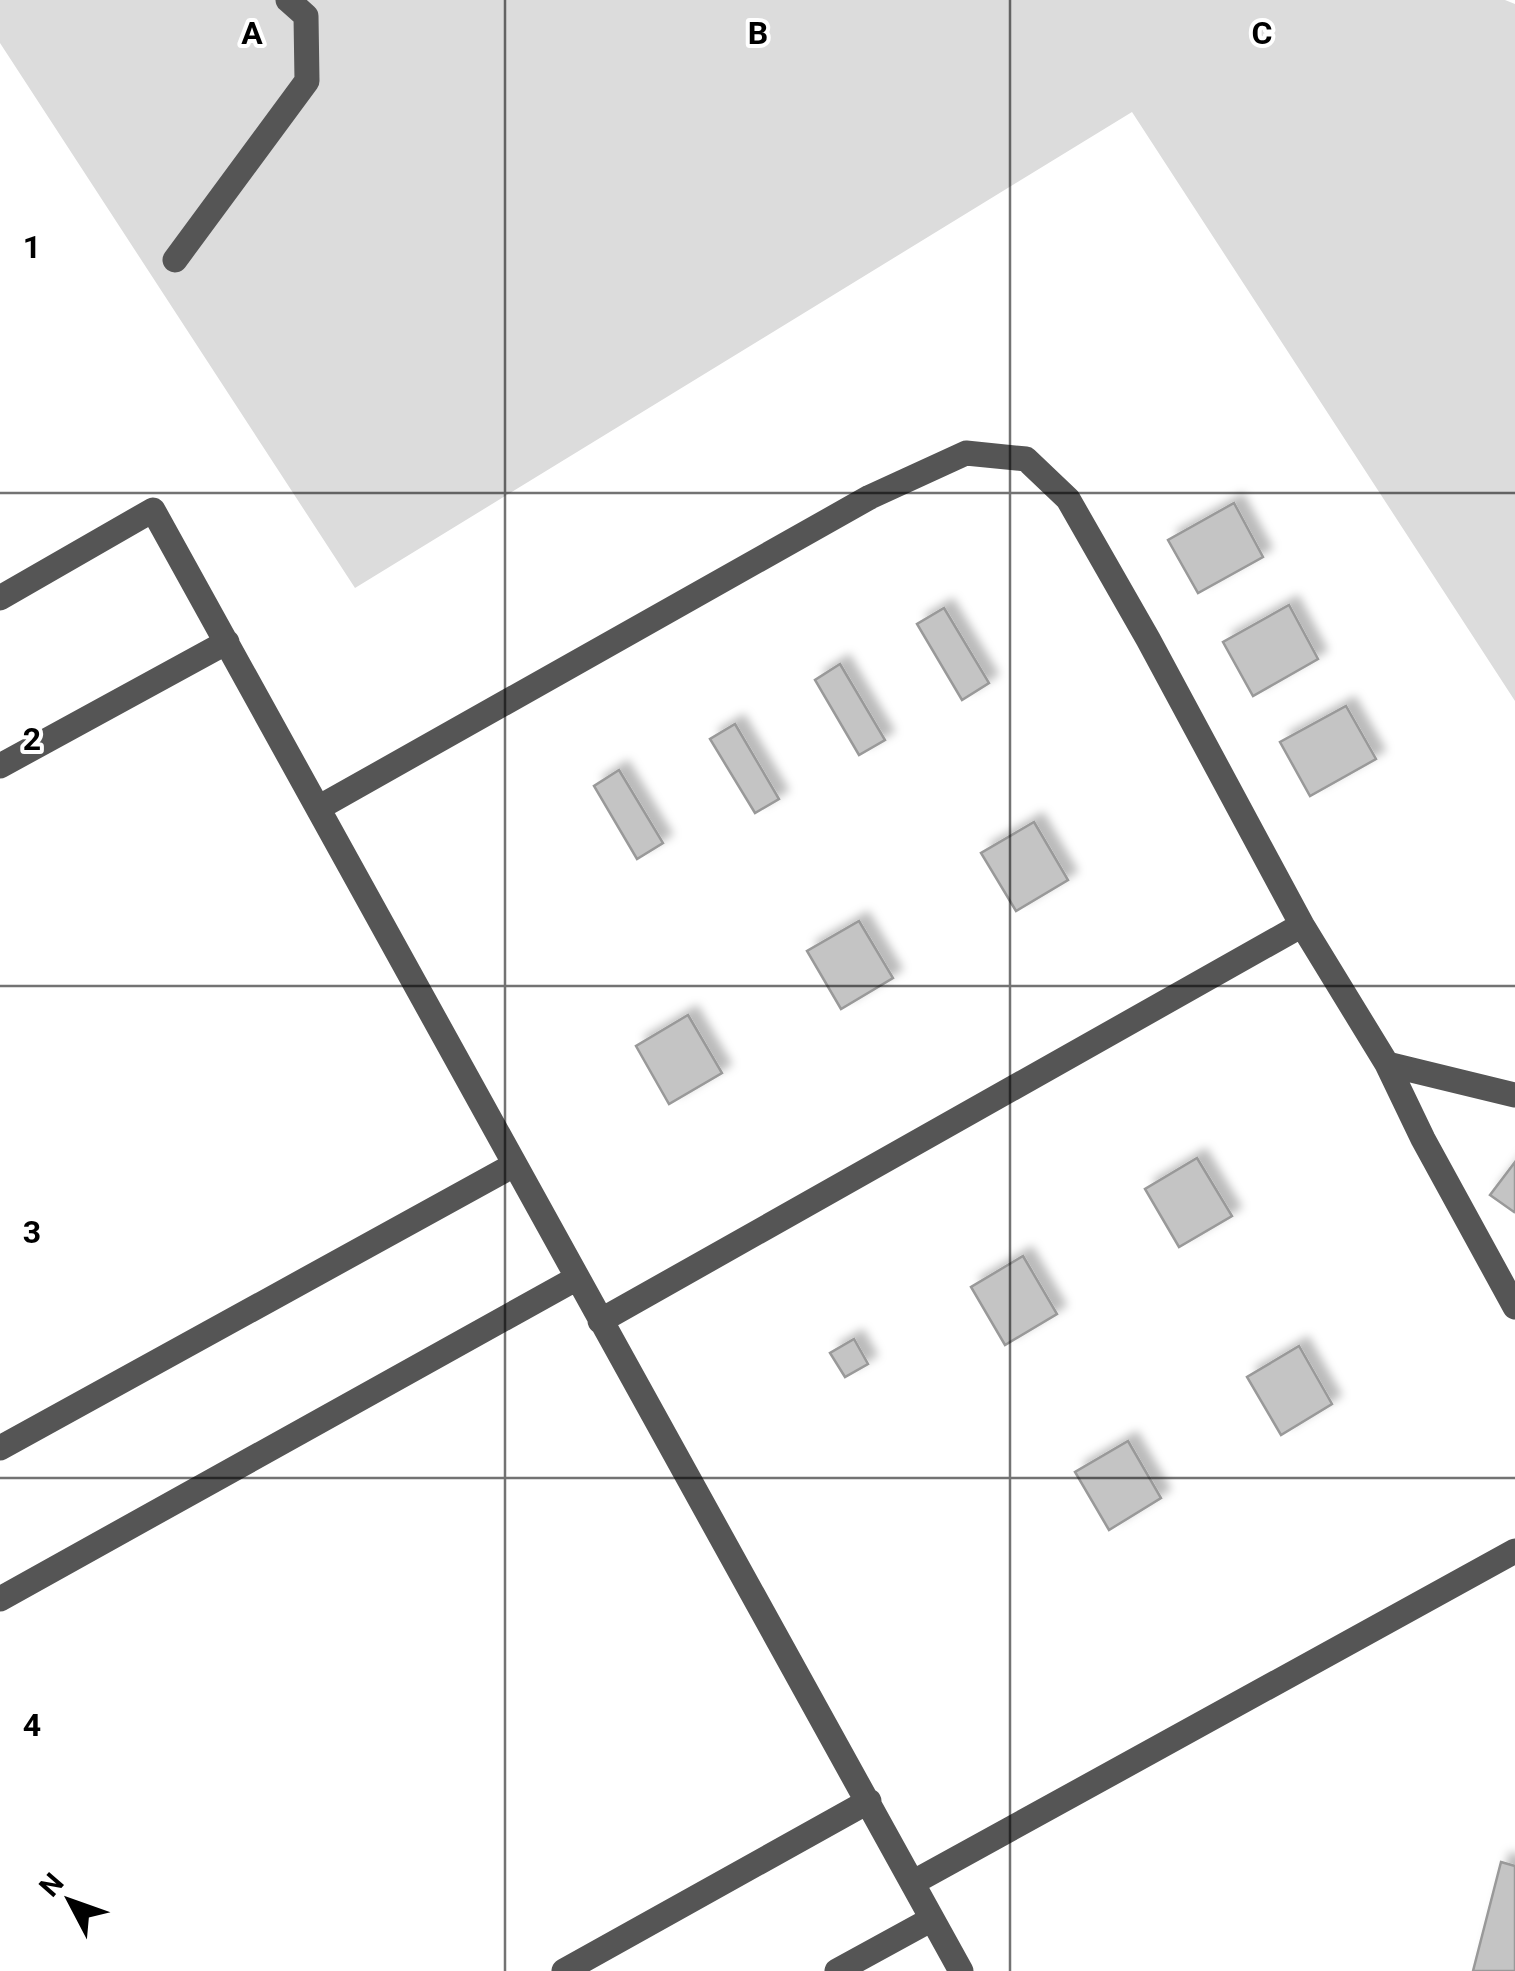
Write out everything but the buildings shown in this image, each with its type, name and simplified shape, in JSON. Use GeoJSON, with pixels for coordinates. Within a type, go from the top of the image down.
{"type":"FeatureCollection","features":[{"type":"Feature","properties":{"kind":"lane"},"geometry":{"type":"LineString","coordinates":[[175,260],[307,81],[306,16],[288,0]]}},
{"type":"Feature","properties":{"kind":"lane"},"geometry":{"type":"LineString","coordinates":[[320,808],[870,497],[966,453],[1026,459],[1068,498],[1302,925],[1387,1064],[1423,1139],[1515,1307]]}},
{"type":"Feature","properties":{"kind":"lane"},"geometry":{"type":"LineString","coordinates":[[0,598],[153,510],[961,1971]]}},
{"type":"Feature","properties":{"kind":"lane"},"geometry":{"type":"LineString","coordinates":[[0,766],[227,642]]}},
{"type":"Feature","properties":{"kind":"lane"},"geometry":{"type":"LineString","coordinates":[[600,1321],[1302,925]]}},
{"type":"Feature","properties":{"kind":"lane"},"geometry":{"type":"LineString","coordinates":[[1387,1064],[1515,1095]]}},
{"type":"Feature","properties":{"kind":"lane"},"geometry":{"type":"LineString","coordinates":[[0,1448],[514,1165]]}},
{"type":"Feature","properties":{"kind":"lane"},"geometry":{"type":"LineString","coordinates":[[0,1599],[577,1278]]}},
{"type":"Feature","properties":{"kind":"lane"},"geometry":{"type":"LineString","coordinates":[[914,1882],[1515,1551]]}},
{"type":"Feature","properties":{"kind":"lane"},"geometry":{"type":"LineString","coordinates":[[564,1971],[869,1801]]}},
{"type":"Feature","properties":{"kind":"lane"},"geometry":{"type":"LineString","coordinates":[[838,1971],[932,1919]]}},
{"type":"Feature","properties":{"kind":"shaded area"},"geometry":{"type":"Polygon","coordinates":[[[0,0],[1505,0],[1515,4],[1515,701],[1132,112],[355,588],[0,43],[0,0]]]}}]}
